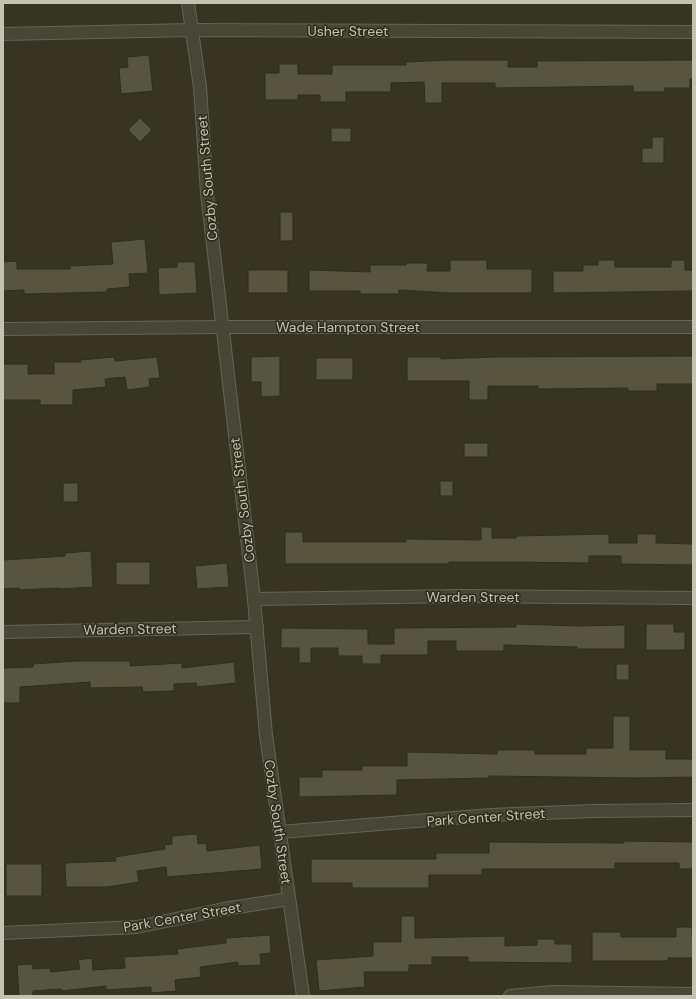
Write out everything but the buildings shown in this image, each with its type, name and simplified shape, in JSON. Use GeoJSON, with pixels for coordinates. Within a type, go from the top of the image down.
{"type":"FeatureCollection","features":[{"type":"Feature","properties":{"kind":"street","name":"Cozby South Street"},"geometry":{"type":"LineString","coordinates":[[188,3],[200,87],[207,193],[254,599],[266,735],[303,996]]}},
{"type":"Feature","properties":{"kind":"street","name":"Usher Street"},"geometry":{"type":"LineString","coordinates":[[3,34],[192,30],[693,32]]}},
{"type":"Feature","properties":{"kind":"street","name":"Wade Hampton Street"},"geometry":{"type":"LineString","coordinates":[[3,329],[222,327],[693,327]]}},
{"type":"Feature","properties":{"kind":"street","name":"Warden Street"},"geometry":{"type":"LineString","coordinates":[[254,599],[464,596],[693,598]]}},
{"type":"Feature","properties":{"kind":"street","name":"Warden Street"},"geometry":{"type":"LineString","coordinates":[[3,632],[257,627]]}},
{"type":"Feature","properties":{"kind":"street","name":"Park Center Street"},"geometry":{"type":"LineString","coordinates":[[280,832],[491,815],[594,811],[693,810]]}},
{"type":"Feature","properties":{"kind":"street","name":"Park Center Street"},"geometry":{"type":"LineString","coordinates":[[3,933],[137,927],[224,909],[289,899]]}},
{"type":"Feature","properties":{"kind":"street"},"geometry":{"type":"LineString","coordinates":[[510,996],[553,992],[693,994]]}}]}
